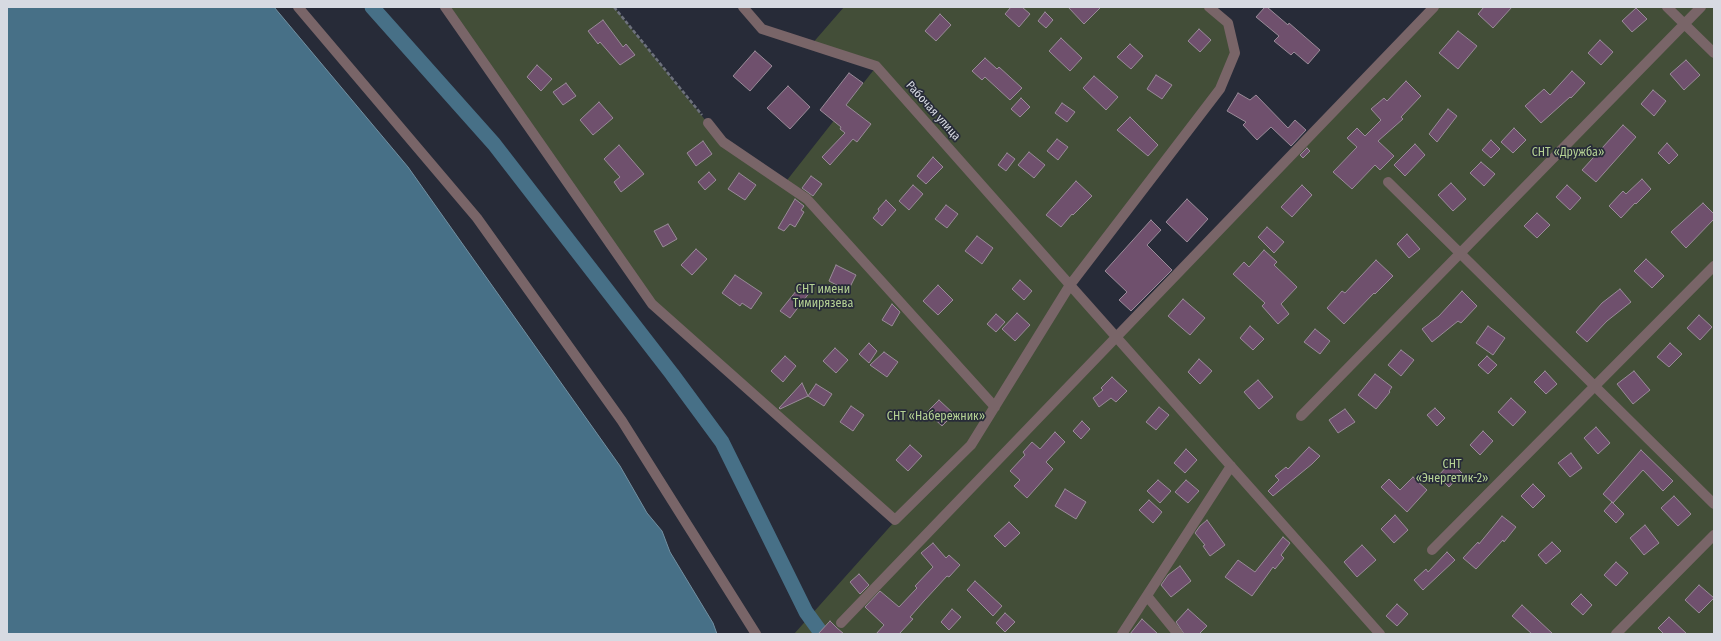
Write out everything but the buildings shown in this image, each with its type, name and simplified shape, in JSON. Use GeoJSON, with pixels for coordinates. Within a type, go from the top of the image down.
{"type":"FeatureCollection","features":[{"type":"Feature","properties":{"kind":"street"},"geometry":{"type":"LineString","coordinates":[[298,7],[482,225],[622,421],[756,634]]}},
{"type":"Feature","properties":{"kind":"street"},"geometry":{"type":"LineString","coordinates":[[445,7],[652,304],[895,520],[971,445],[1070,285],[1220,89],[1235,53],[1228,23],[1209,7]]}},
{"type":"Feature","properties":{"kind":"street","name":"Рабочая улица"},"geometry":{"type":"LineString","coordinates":[[743,7],[762,29],[876,66],[1380,634]]}},
{"type":"Feature","properties":{"kind":"street"},"geometry":{"type":"LineString","coordinates":[[840,623],[1434,7]]}},
{"type":"Feature","properties":{"kind":"street"},"geometry":{"type":"LineString","coordinates":[[1667,7],[1714,53]]}},
{"type":"Feature","properties":{"kind":"street"},"geometry":{"type":"LineString","coordinates":[[1301,416],[1701,7]]}},
{"type":"Feature","properties":{"kind":"street"},"geometry":{"type":"LineString","coordinates":[[708,123],[723,142],[807,200],[995,408]]}},
{"type":"Feature","properties":{"kind":"street"},"geometry":{"type":"LineString","coordinates":[[1388,182],[1714,504]]}},
{"type":"Feature","properties":{"kind":"street"},"geometry":{"type":"LineString","coordinates":[[1432,550],[1596,387],[1714,266]]}},
{"type":"Feature","properties":{"kind":"street"},"geometry":{"type":"LineString","coordinates":[[1122,634],[1231,466]]}},
{"type":"Feature","properties":{"kind":"street"},"geometry":{"type":"LineString","coordinates":[[1616,634],[1714,535]]}},
{"type":"Feature","properties":{"kind":"street"},"geometry":{"type":"LineString","coordinates":[[1147,596],[1178,634]]}},
{"type":"Feature","properties":{"kind":"path"},"geometry":{"type":"LineString","coordinates":[[614,7],[708,123]]}},
{"type":"Feature","properties":{"kind":"green space"},"geometry":{"type":"Polygon","coordinates":[[[445,7],[614,7],[723,142],[784,184],[876,67],[811,45],[844,7],[1209,7],[1228,23],[1235,53],[1220,89],[1070,285],[1116,337],[1434,7],[1714,7],[1714,634],[794,634],[895,521],[652,304],[445,7]]]}},
{"type":"Feature","properties":{"kind":"water"},"geometry":{"type":"Polygon","coordinates":[[[7,7],[274,7],[408,167],[620,466],[647,513],[662,531],[670,552],[713,623],[717,634],[7,634],[7,7]]]}},
{"type":"Feature","properties":{"kind":"waterway"},"geometry":{"type":"LineString","coordinates":[[372,7],[494,144],[672,374],[722,442],[806,612],[822,634]]}},
{"type":"Feature","properties":{"kind":"park label","name":"СНТ «Дружба»"},"geometry":{"type":"Point","coordinates":[1568,153]}},
{"type":"Feature","properties":{"kind":"park label","name":"СНТ имени Тимирязева"},"geometry":{"type":"Point","coordinates":[823,297]}},
{"type":"Feature","properties":{"kind":"park label","name":"СНТ «Набережник»"},"geometry":{"type":"Point","coordinates":[936,417]}},
{"type":"Feature","properties":{"kind":"park label","name":"СНТ «Энергетик-2»"},"geometry":{"type":"Point","coordinates":[1452,472]}}]}
